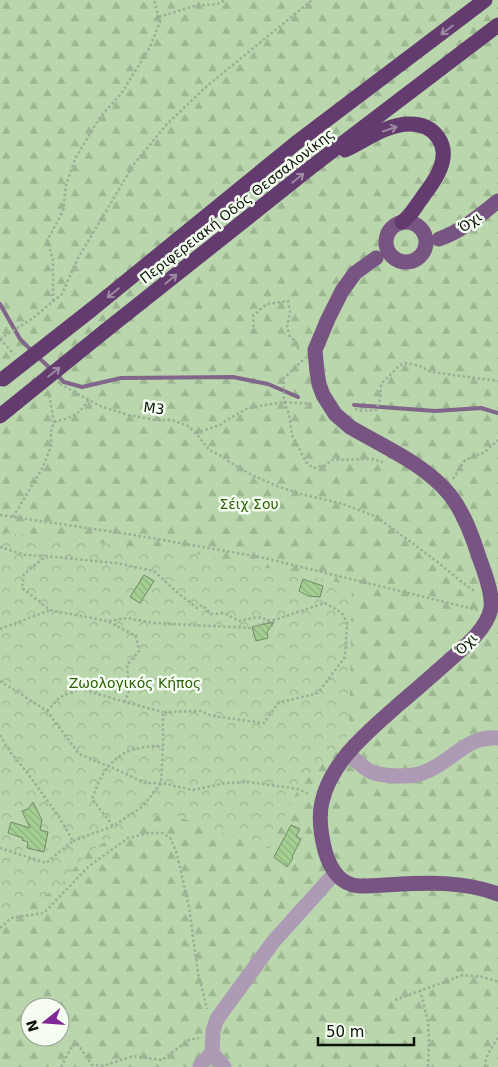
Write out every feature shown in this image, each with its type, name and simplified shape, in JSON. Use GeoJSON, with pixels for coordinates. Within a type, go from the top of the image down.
{"type":"FeatureCollection","features":[{"type":"Feature","properties":{"kind":"highway","name":"Περιφερειακή Οδός Θεσσαλονίκης"},"geometry":{"type":"LineString","coordinates":[[2,380],[296,144],[485,0]]}},
{"type":"Feature","properties":{"kind":"highway","name":"Περιφερειακή Οδός Θεσσαλονίκης"},"geometry":{"type":"LineString","coordinates":[[0,416],[314,164],[498,25]]}},
{"type":"Feature","properties":{"kind":"highway"},"geometry":{"type":"LineString","coordinates":[[314,164],[388,129],[409,124],[431,129],[437,136],[442,148],[443,162],[437,176],[415,209],[402,222]]}},
{"type":"Feature","properties":{"kind":"main road","name":"Όχι"},"geometry":{"type":"LineString","coordinates":[[431,236],[449,236],[466,227],[498,200]]}},
{"type":"Feature","properties":{"kind":"main road"},"geometry":{"type":"LineString","coordinates":[[386,241],[390,254],[401,262],[407,262],[414,261],[420,257],[424,252],[426,239],[431,236],[415,224],[409,222],[396,224],[387,234],[383,249],[376,258],[355,273],[342,291],[315,350],[319,384],[328,405],[350,427],[416,465],[446,491],[454,501],[463,516],[478,553],[491,597],[490,613]]}},
{"type":"Feature","properties":{"kind":"main road"},"geometry":{"type":"LineString","coordinates":[[376,258],[394,258]]}},
{"type":"Feature","properties":{"kind":"main road","name":"Όχι"},"geometry":{"type":"LineString","coordinates":[[336,873],[325,851],[321,832],[321,810],[326,788],[338,767],[348,753],[385,717],[464,648],[484,625],[490,613]]}},
{"type":"Feature","properties":{"kind":"main road"},"geometry":{"type":"LineString","coordinates":[[336,873],[343,881],[354,886],[453,884],[471,886],[498,894]]}},
{"type":"Feature","properties":{"kind":"street"},"geometry":{"type":"LineString","coordinates":[[348,753],[366,770],[380,776],[406,776],[422,774],[478,740],[498,738]]}},
{"type":"Feature","properties":{"kind":"street"},"geometry":{"type":"LineString","coordinates":[[200,1067],[212,1053],[213,1030],[217,1019],[273,942],[336,873]]}},
{"type":"Feature","properties":{"kind":"street"},"geometry":{"type":"LineString","coordinates":[[212,1053],[224,1067]]}},
{"type":"Feature","properties":{"kind":"path"},"geometry":{"type":"LineString","coordinates":[[53,301],[53,259],[47,241],[63,211],[66,185],[75,159],[100,117],[121,94],[149,49],[160,22],[154,0]]}},
{"type":"Feature","properties":{"kind":"path"},"geometry":{"type":"LineString","coordinates":[[159,17],[194,6],[217,4],[226,0]]}},
{"type":"Feature","properties":{"kind":"path"},"geometry":{"type":"LineString","coordinates":[[17,357],[0,339],[33,318],[62,294],[77,260],[134,164],[167,124],[207,86],[312,0]]}},
{"type":"Feature","properties":{"kind":"path"},"geometry":{"type":"LineString","coordinates":[[355,409],[363,411],[376,410],[380,400],[381,384],[400,365],[406,363],[420,366],[432,372],[498,381]]}},
{"type":"Feature","properties":{"kind":"path","name":"Μ3"},"geometry":{"type":"LineString","coordinates":[[60,384],[100,406],[128,415],[156,420],[172,420],[188,426],[209,450],[252,475],[277,486],[342,504],[377,518],[476,591],[490,613]]}},
{"type":"Feature","properties":{"kind":"path"},"geometry":{"type":"LineString","coordinates":[[13,517],[43,467],[50,446],[51,430],[54,422],[49,393]]}},
{"type":"Feature","properties":{"kind":"path"},"geometry":{"type":"LineString","coordinates":[[54,422],[70,418],[81,411],[88,399]]}},
{"type":"Feature","properties":{"kind":"path"},"geometry":{"type":"LineString","coordinates":[[196,433],[220,425],[248,408],[284,402],[320,405]]}},
{"type":"Feature","properties":{"kind":"path"},"geometry":{"type":"LineString","coordinates":[[446,491],[465,460],[485,452],[498,440]]}},
{"type":"Feature","properties":{"kind":"path"},"geometry":{"type":"LineString","coordinates":[[0,515],[134,535],[260,557],[490,613]]}},
{"type":"Feature","properties":{"kind":"path"},"geometry":{"type":"LineString","coordinates":[[0,546],[25,555],[116,563],[154,571],[197,608],[202,605],[211,614],[224,613],[239,621],[258,617],[271,621]]}},
{"type":"Feature","properties":{"kind":"path"},"geometry":{"type":"LineString","coordinates":[[46,556],[24,574],[22,588],[50,610],[107,622],[136,636],[139,651],[127,665],[129,690],[125,702]]}},
{"type":"Feature","properties":{"kind":"path"},"geometry":{"type":"LineString","coordinates":[[47,711],[60,697],[81,689],[163,712],[201,711],[212,716],[264,723],[278,703],[318,693],[344,657],[347,623],[342,612],[325,603],[251,628],[154,623],[127,618],[107,622]]}},
{"type":"Feature","properties":{"kind":"path"},"geometry":{"type":"LineString","coordinates":[[0,629],[50,610]]}},
{"type":"Feature","properties":{"kind":"path"},"geometry":{"type":"LineString","coordinates":[[0,681],[47,711],[79,754],[145,783],[162,783],[193,790],[226,783],[249,782],[298,789],[304,792]]}},
{"type":"Feature","properties":{"kind":"path"},"geometry":{"type":"LineString","coordinates":[[0,848],[46,863],[73,841],[113,826],[142,807],[162,783],[163,712]]}},
{"type":"Feature","properties":{"kind":"path"},"geometry":{"type":"LineString","coordinates":[[0,735],[10,752],[26,770],[59,817],[73,841]]}},
{"type":"Feature","properties":{"kind":"path"},"geometry":{"type":"LineString","coordinates":[[113,826],[92,799],[97,784],[108,766],[123,753],[140,748],[164,746]]}},
{"type":"Feature","properties":{"kind":"path"},"geometry":{"type":"LineString","coordinates":[[0,928],[11,918],[44,913],[88,867],[128,838],[163,833],[171,839],[177,854],[189,907],[198,974],[213,1030],[201,1038],[189,1040],[162,1060],[133,1056],[102,1066],[92,1065],[77,1043],[72,1046],[60,1067]]}},
{"type":"Feature","properties":{"kind":"path"},"geometry":{"type":"LineString","coordinates":[[395,1000],[463,975],[483,976],[498,982]]}},
{"type":"Feature","properties":{"kind":"path"},"geometry":{"type":"LineString","coordinates":[[420,990],[428,1022],[428,1067]]}},
{"type":"Feature","properties":{"kind":"path"},"geometry":{"type":"LineString","coordinates":[[486,1067],[485,1063],[489,1052],[498,1037]]}},
{"type":"Feature","properties":{"kind":"green space","name":"Σέιχ Σου"},"geometry":{"type":"Polygon","coordinates":[[[0,0],[498,0],[498,1067],[0,1067],[0,0]]]}},
{"type":"Feature","properties":{"kind":"green space","name":"Ζωολογικός Κήπος"},"geometry":{"type":"Polygon","coordinates":[[[7,533],[191,553],[352,585],[349,734],[298,789],[269,849],[173,815],[157,815],[86,853],[58,889],[23,906],[0,914],[0,536],[7,533]]]}},
{"type":"Feature","properties":{"kind":"building"},"geometry":{"type":"Polygon","coordinates":[[[144,575],[154,581],[140,603],[130,597],[144,575]]]}},
{"type":"Feature","properties":{"kind":"building"},"geometry":{"type":"Polygon","coordinates":[[[303,579],[323,586],[320,597],[308,596],[299,591],[303,579]]]}},
{"type":"Feature","properties":{"kind":"building"},"geometry":{"type":"Polygon","coordinates":[[[274,622],[267,632],[268,638],[256,641],[252,627],[274,622]]]}},
{"type":"Feature","properties":{"kind":"building"},"geometry":{"type":"Polygon","coordinates":[[[33,802],[42,820],[40,830],[48,832],[44,852],[27,848],[28,842],[22,840],[23,838],[8,833],[11,822],[30,828],[22,811],[28,809],[33,802]]]}},
{"type":"Feature","properties":{"kind":"building"},"geometry":{"type":"Polygon","coordinates":[[[291,825],[300,829],[296,836],[301,839],[287,867],[274,857],[291,825]]]}},
{"type":"Feature","properties":{"kind":"waterway"},"geometry":{"type":"LineString","coordinates":[[0,304],[20,339],[32,351]]}},
{"type":"Feature","properties":{"kind":"waterway"},"geometry":{"type":"LineString","coordinates":[[37,356],[52,370]]}},
{"type":"Feature","properties":{"kind":"waterway"},"geometry":{"type":"LineString","coordinates":[[57,375],[64,382],[82,387],[121,378],[233,377],[268,384],[298,397]]}},
{"type":"Feature","properties":{"kind":"waterway"},"geometry":{"type":"LineString","coordinates":[[354,405],[435,411],[481,408],[498,413]]}}]}
